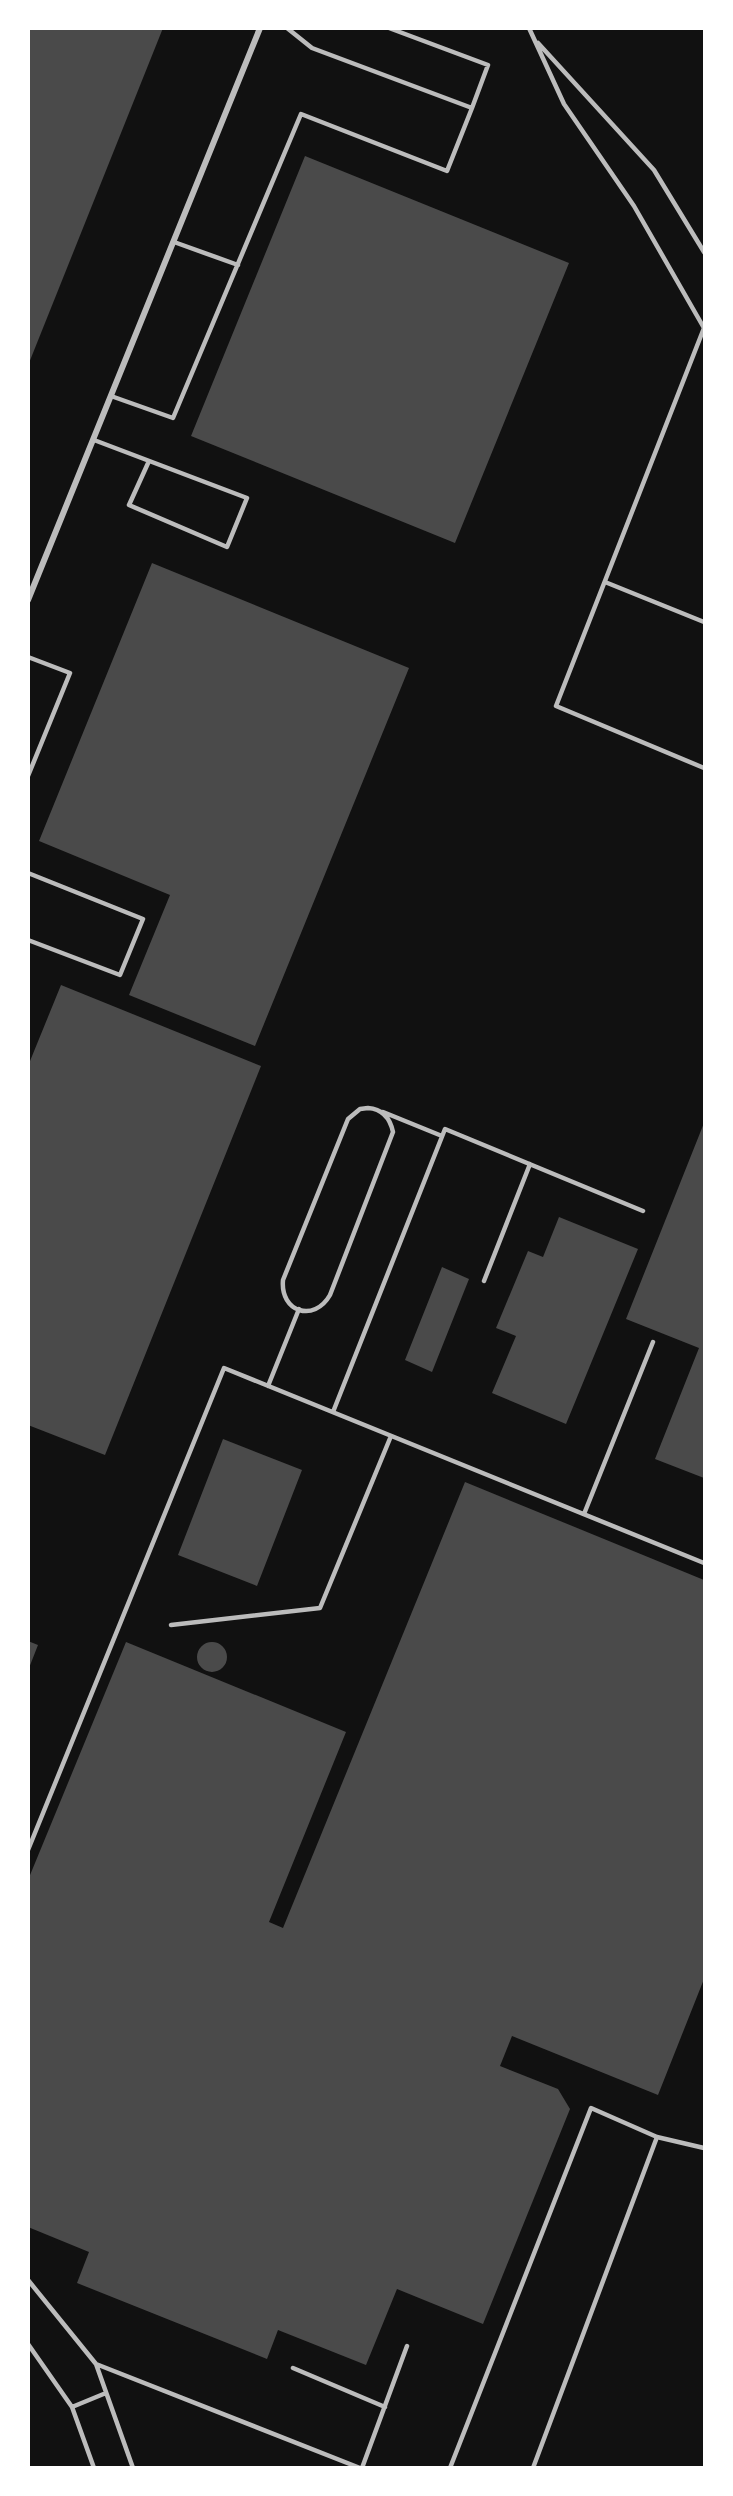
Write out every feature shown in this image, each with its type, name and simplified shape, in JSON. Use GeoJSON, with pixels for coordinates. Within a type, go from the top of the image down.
{"type":"FeatureCollection","features":[{"type":"Feature","properties":{"kind":"street"},"geometry":{"type":"LineString","coordinates":[[28,600],[260,28]]}},
{"type":"Feature","properties":{"kind":"lane"},"geometry":{"type":"LineString","coordinates":[[287,28],[312,48],[472,108]]}},
{"type":"Feature","properties":{"kind":"lane"},"geometry":{"type":"LineString","coordinates":[[111,396],[173,418],[301,114],[447,171],[488,64],[389,28]]}},
{"type":"Feature","properties":{"kind":"lane"},"geometry":{"type":"LineString","coordinates":[[529,28],[564,105],[634,206],[704,328],[556,706],[705,768]]}},
{"type":"Feature","properties":{"kind":"lane"},"geometry":{"type":"LineString","coordinates":[[534,38],[654,170],[705,252]]}},
{"type":"Feature","properties":{"kind":"lane"},"geometry":{"type":"LineString","coordinates":[[174,242],[238,265]]}},
{"type":"Feature","properties":{"kind":"lane"},"geometry":{"type":"LineString","coordinates":[[94,440],[247,498],[227,547],[129,506],[149,461]]}},
{"type":"Feature","properties":{"kind":"lane"},"geometry":{"type":"LineString","coordinates":[[604,582],[705,622]]}},
{"type":"Feature","properties":{"kind":"lane"},"geometry":{"type":"LineString","coordinates":[[28,657],[70,673],[28,776]]}},
{"type":"Feature","properties":{"kind":"lane"},"geometry":{"type":"LineString","coordinates":[[28,873],[143,919],[120,975],[28,940]]}},
{"type":"Feature","properties":{"kind":"lane"},"geometry":{"type":"LineString","coordinates":[[375,1108],[388,1118],[393,1132],[330,1295],[320,1307],[312,1311],[299,1310],[289,1304],[284,1297],[283,1280],[348,1119],[360,1109],[375,1108],[442,1136]]}},
{"type":"Feature","properties":{"kind":"lane"},"geometry":{"type":"LineString","coordinates":[[333,1412],[445,1130],[643,1211]]}},
{"type":"Feature","properties":{"kind":"lane"},"geometry":{"type":"LineString","coordinates":[[484,1281],[530,1164]]}},
{"type":"Feature","properties":{"kind":"lane"},"geometry":{"type":"LineString","coordinates":[[268,1386],[299,1310]]}},
{"type":"Feature","properties":{"kind":"lane"},"geometry":{"type":"LineString","coordinates":[[584,1514],[653,1342]]}},
{"type":"Feature","properties":{"kind":"lane"},"geometry":{"type":"LineString","coordinates":[[28,1850],[224,1368],[705,1563]]}},
{"type":"Feature","properties":{"kind":"lane"},"geometry":{"type":"LineString","coordinates":[[171,1625],[320,1608],[391,1436]]}},
{"type":"Feature","properties":{"kind":"lane"},"geometry":{"type":"LineString","coordinates":[[450,2468],[591,2108],[657,2137],[705,2148]]}},
{"type":"Feature","properties":{"kind":"lane"},"geometry":{"type":"LineString","coordinates":[[533,2468],[657,2137]]}},
{"type":"Feature","properties":{"kind":"lane"},"geometry":{"type":"LineString","coordinates":[[28,2280],[96,2364],[133,2468]]}},
{"type":"Feature","properties":{"kind":"lane"},"geometry":{"type":"LineString","coordinates":[[28,2344],[72,2407],[94,2468]]}},
{"type":"Feature","properties":{"kind":"lane"},"geometry":{"type":"LineString","coordinates":[[96,2364],[361,2468],[407,2346]]}},
{"type":"Feature","properties":{"kind":"lane"},"geometry":{"type":"LineString","coordinates":[[293,2368],[384,2407]]}},
{"type":"Feature","properties":{"kind":"lane"},"geometry":{"type":"LineString","coordinates":[[72,2407],[106,2392]]}},
{"type":"Feature","properties":{"kind":"building"},"geometry":{"type":"Polygon","coordinates":[[[28,28],[163,28],[29,363],[28,363],[28,28]]]}},
{"type":"Feature","properties":{"kind":"building"},"geometry":{"type":"Polygon","coordinates":[[[305,156],[569,263],[455,543],[191,436],[305,156]]]}},
{"type":"Feature","properties":{"kind":"building"},"geometry":{"type":"Polygon","coordinates":[[[152,563],[409,668],[255,1046],[129,995],[170,895],[39,841],[152,563]]]}},
{"type":"Feature","properties":{"kind":"building"},"geometry":{"type":"Polygon","coordinates":[[[61,985],[261,1066],[105,1455],[28,1425],[28,1066],[61,985]]]}},
{"type":"Feature","properties":{"kind":"building"},"geometry":{"type":"Polygon","coordinates":[[[704,1123],[704,1478],[655,1459],[699,1348],[626,1319],[704,1123]]]}},
{"type":"Feature","properties":{"kind":"building"},"geometry":{"type":"Polygon","coordinates":[[[559,1217],[638,1249],[566,1424],[492,1393],[516,1336],[496,1328],[528,1251],[543,1257],[559,1217]]]}},
{"type":"Feature","properties":{"kind":"building"},"geometry":{"type":"Polygon","coordinates":[[[442,1267],[469,1279],[432,1372],[405,1360],[442,1267]]]}},
{"type":"Feature","properties":{"kind":"building"},"geometry":{"type":"Polygon","coordinates":[[[223,1439],[302,1470],[257,1586],[178,1555],[223,1439]]]}},
{"type":"Feature","properties":{"kind":"building"},"geometry":{"type":"Polygon","coordinates":[[[465,1482],[704,1580],[704,1979],[658,2095],[512,2036],[500,2066],[558,2089],[570,2109],[483,2324],[397,2289],[366,2365],[278,2330],[267,2359],[77,2283],[89,2252],[28,2227],[28,1880],[126,1642],[346,1732],[269,1922],[283,1928],[465,1482]]]}},
{"type":"Feature","properties":{"kind":"building"},"geometry":{"type":"Polygon","coordinates":[[[28,1641],[38,1645],[29,1668],[28,1667],[28,1641]]]}},
{"type":"Feature","properties":{"kind":"building"},"geometry":{"type":"Polygon","coordinates":[[[212,1642],[222,1647],[227,1657],[222,1667],[212,1672],[202,1667],[197,1657],[202,1647],[212,1642]]]}}]}
